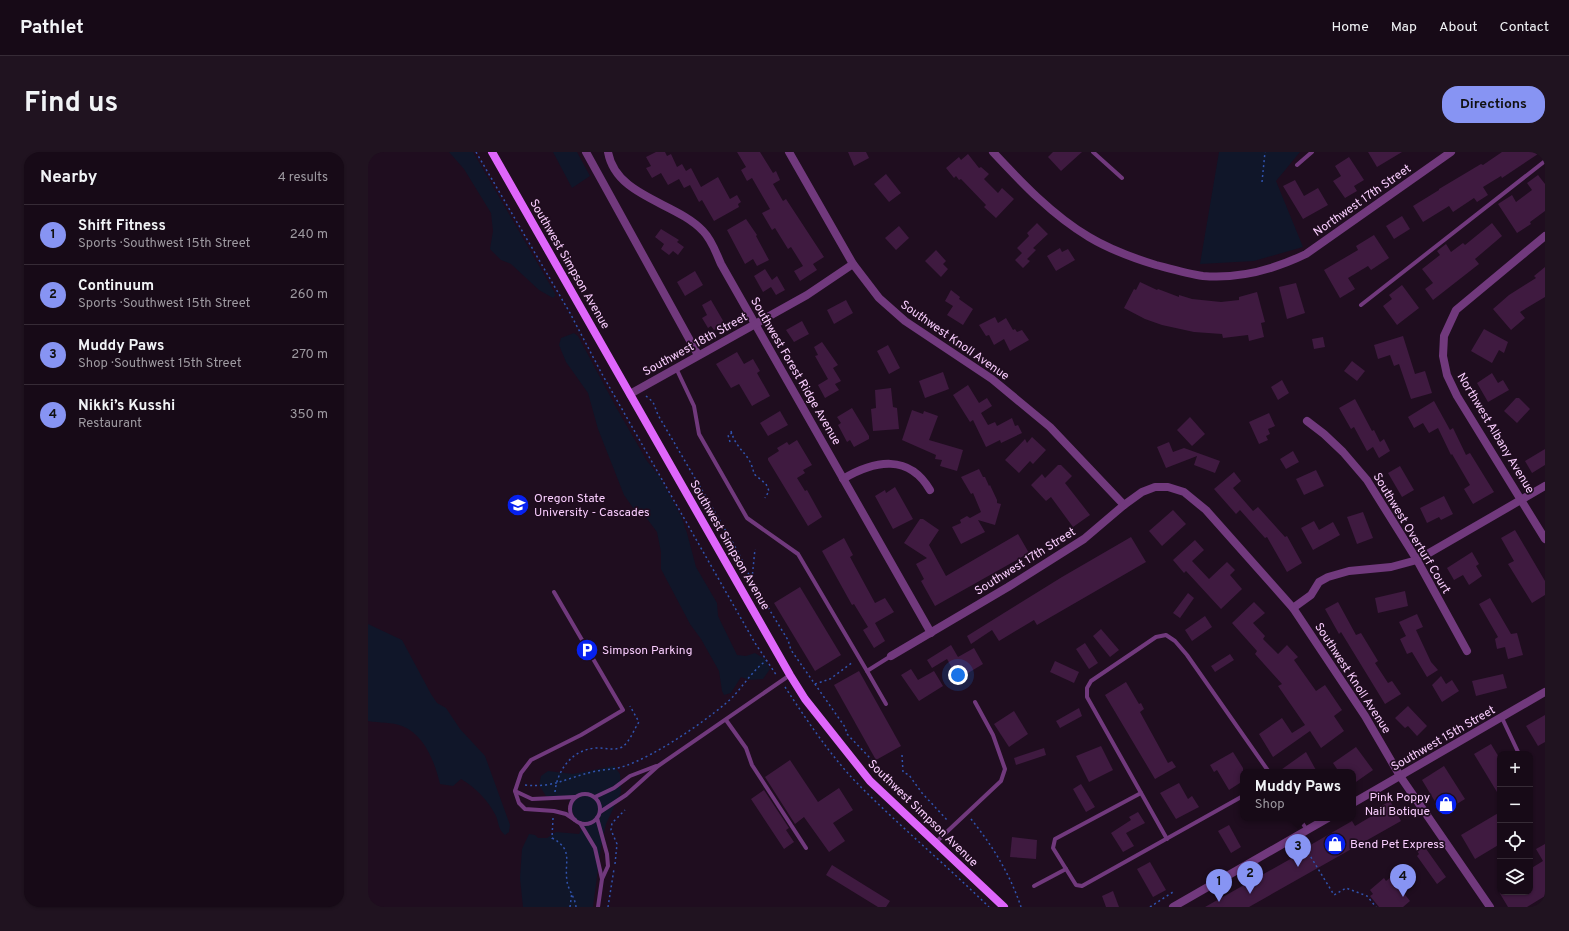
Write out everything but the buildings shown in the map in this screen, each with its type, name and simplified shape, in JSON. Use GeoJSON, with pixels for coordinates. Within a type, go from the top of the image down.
{"type":"FeatureCollection","features":[{"type":"Feature","properties":{"kind":"street","name":"Southwest Simpson Avenue"},"geometry":{"type":"LineString","coordinates":[[492,152],[805,700],[870,781],[1004,907]]}},
{"type":"Feature","properties":{"kind":"street"},"geometry":{"type":"LineString","coordinates":[[586,152],[698,356]]}},
{"type":"Feature","properties":{"kind":"street","name":"Southwest Forest Ridge Avenue"},"geometry":{"type":"LineString","coordinates":[[608,152],[619,175],[634,190],[672,209],[703,230],[931,633]]}},
{"type":"Feature","properties":{"kind":"street","name":"Southwest Knoll Avenue"},"geometry":{"type":"LineString","coordinates":[[789,152],[853,264],[879,298],[905,321],[992,379],[1050,427],[1124,505]]}},
{"type":"Feature","properties":{"kind":"street","name":"Northwest 17th Street"},"geometry":{"type":"LineString","coordinates":[[993,152],[1060,217],[1089,237],[1136,259],[1203,276],[1229,276],[1260,271],[1285,264],[1306,254],[1451,152]]}},
{"type":"Feature","properties":{"kind":"street","name":"Northwest Albany Avenue"},"geometry":{"type":"LineString","coordinates":[[1545,236],[1456,310],[1444,336],[1443,356],[1447,375],[1457,396],[1522,499],[1545,539]]}},
{"type":"Feature","properties":{"kind":"street","name":"Southwest 18th Street"},"geometry":{"type":"LineString","coordinates":[[630,394],[807,295],[853,264]]}},
{"type":"Feature","properties":{"kind":"street","name":"Southwest Overturf Court"},"geometry":{"type":"LineString","coordinates":[[1307,421],[1334,443],[1367,480],[1417,560],[1466,651]]}},
{"type":"Feature","properties":{"kind":"street"},"geometry":{"type":"LineString","coordinates":[[843,479],[867,467],[881,464],[895,464],[915,471],[930,490]]}},
{"type":"Feature","properties":{"kind":"street"},"geometry":{"type":"LineString","coordinates":[[1293,608],[1311,595],[1319,582],[1328,577],[1350,571],[1391,567],[1417,560],[1545,486]]}},
{"type":"Feature","properties":{"kind":"street","name":"Southwest 17th Street"},"geometry":{"type":"LineString","coordinates":[[891,656],[1084,539],[1124,505],[1155,487],[1168,487]]}},
{"type":"Feature","properties":{"kind":"street","name":"Southwest Knoll Avenue"},"geometry":{"type":"LineString","coordinates":[[1168,487],[1184,492],[1206,510],[1293,608],[1368,722],[1400,776],[1490,907]]}},
{"type":"Feature","properties":{"kind":"street","name":"Southwest 15th Street"},"geometry":{"type":"LineString","coordinates":[[1356,802],[1545,692]]}},
{"type":"Feature","properties":{"kind":"street"},"geometry":{"type":"LineString","coordinates":[[1173,907],[1323,821]]}},
{"type":"Feature","properties":{"kind":"lane"},"geometry":{"type":"LineString","coordinates":[[1093,152],[1122,178]]}},
{"type":"Feature","properties":{"kind":"lane"},"geometry":{"type":"LineString","coordinates":[[1297,165],[1312,152]]}},
{"type":"Feature","properties":{"kind":"lane"},"geometry":{"type":"LineString","coordinates":[[1362,305],[1545,161]]}},
{"type":"Feature","properties":{"kind":"lane"},"geometry":{"type":"LineString","coordinates":[[676,368],[694,406],[699,434],[748,518],[798,554],[886,704]]}},
{"type":"Feature","properties":{"kind":"lane"},"geometry":{"type":"LineString","coordinates":[[554,592],[623,710],[581,735],[531,760],[522,773],[515,791],[519,803],[525,809],[554,811],[566,814],[580,823],[595,848],[602,879]]}},
{"type":"Feature","properties":{"kind":"lane"},"geometry":{"type":"LineString","coordinates":[[1167,839],[1088,697],[1087,688],[1091,681],[1156,637],[1166,635],[1175,641],[1187,655],[1267,769]]}},
{"type":"Feature","properties":{"kind":"lane"},"geometry":{"type":"LineString","coordinates":[[867,671],[891,656]]}},
{"type":"Feature","properties":{"kind":"lane"},"geometry":{"type":"LineString","coordinates":[[580,823],[592,822],[597,818],[600,812],[626,795],[658,766],[790,675]]}},
{"type":"Feature","properties":{"kind":"lane"},"geometry":{"type":"LineString","coordinates":[[936,842],[1001,781],[1005,769],[993,735],[975,702]]}},
{"type":"Feature","properties":{"kind":"lane"},"geometry":{"type":"LineString","coordinates":[[1502,718],[1518,751]]}},
{"type":"Feature","properties":{"kind":"lane"},"geometry":{"type":"LineString","coordinates":[[726,720],[746,748],[752,765],[806,848]]}},
{"type":"Feature","properties":{"kind":"lane"},"geometry":{"type":"LineString","coordinates":[[515,791],[532,799],[575,797],[585,794],[595,797],[614,788],[630,776],[658,766]]}},
{"type":"Feature","properties":{"kind":"lane"},"geometry":{"type":"LineString","coordinates":[[1141,793],[1055,839],[1053,848],[1076,885],[1082,886],[1240,798]]}},
{"type":"Feature","properties":{"kind":"lane"},"geometry":{"type":"LineString","coordinates":[[575,797],[570,808],[575,820]]}},
{"type":"Feature","properties":{"kind":"lane"},"geometry":{"type":"LineString","coordinates":[[595,797],[600,807],[600,812]]}},
{"type":"Feature","properties":{"kind":"lane"},"geometry":{"type":"LineString","coordinates":[[597,818],[608,860],[608,866],[602,879],[598,907]]}},
{"type":"Feature","properties":{"kind":"lane"},"geometry":{"type":"LineString","coordinates":[[1301,821],[1307,830]]}},
{"type":"Feature","properties":{"kind":"lane"},"geometry":{"type":"LineString","coordinates":[[1034,886],[1066,868]]}},
{"type":"Feature","properties":{"kind":"path"},"geometry":{"type":"LineString","coordinates":[[1262,182],[1265,152]]}},
{"type":"Feature","properties":{"kind":"path"},"geometry":{"type":"LineString","coordinates":[[646,396],[653,402],[662,421],[737,550],[753,583],[788,640],[791,650],[845,727],[847,734],[939,830]]}},
{"type":"Feature","properties":{"kind":"path"},"geometry":{"type":"LineString","coordinates":[[730,442],[728,435],[732,432],[738,448],[750,460],[754,474],[766,484],[769,491],[765,498]]}},
{"type":"Feature","properties":{"kind":"path"},"geometry":{"type":"LineString","coordinates":[[752,578],[755,549]]}},
{"type":"Feature","properties":{"kind":"path"},"geometry":{"type":"LineString","coordinates":[[815,684],[830,679],[850,664],[860,659]]}},
{"type":"Feature","properties":{"kind":"path"},"geometry":{"type":"LineString","coordinates":[[517,784],[536,786],[556,785],[591,772],[625,766],[662,747],[725,704],[740,690],[755,670],[767,660]]}},
{"type":"Feature","properties":{"kind":"path"},"geometry":{"type":"LineString","coordinates":[[902,755],[902,772],[909,776],[922,793],[953,826]]}},
{"type":"Feature","properties":{"kind":"path"},"geometry":{"type":"LineString","coordinates":[[966,814],[990,843],[1015,889],[1021,907]]}},
{"type":"Feature","properties":{"kind":"path"},"geometry":{"type":"LineString","coordinates":[[1303,844],[1334,895],[1346,888],[1367,896],[1376,907]]}},
{"type":"Feature","properties":{"kind":"path"},"geometry":{"type":"LineString","coordinates":[[570,907],[572,892]]}},
{"type":"Feature","properties":{"kind":"path"},"geometry":{"type":"LineString","coordinates":[[1150,907],[1173,892]]}},
{"type":"Feature","properties":{"kind":"shaded area"},"geometry":{"type":"Polygon","coordinates":[[[449,152],[473,152],[556,295],[553,298],[539,290],[511,264],[501,260],[490,249],[493,231],[491,213],[464,169],[449,152]]]}},
{"type":"Feature","properties":{"kind":"shaded area"},"geometry":{"type":"Polygon","coordinates":[[[553,152],[577,152],[590,176],[572,188],[553,152]]]}},
{"type":"Feature","properties":{"kind":"shaded area"},"geometry":{"type":"Polygon","coordinates":[[[1219,152],[1300,152],[1276,181],[1303,247],[1254,261],[1200,264],[1219,152]]]}},
{"type":"Feature","properties":{"kind":"shaded area"},"geometry":{"type":"Polygon","coordinates":[[[574,333],[578,336],[616,407],[647,461],[659,476],[681,516],[696,567],[717,603],[718,616],[737,655],[746,656],[755,653],[765,659],[770,669],[763,679],[749,680],[741,677],[731,693],[724,695],[719,671],[701,639],[690,624],[661,569],[661,552],[657,532],[645,516],[636,512],[624,495],[598,429],[588,393],[566,362],[559,345],[561,338],[574,333]]]}},
{"type":"Feature","properties":{"kind":"shaded area"},"geometry":{"type":"Polygon","coordinates":[[[368,624],[402,640],[437,703],[446,708],[460,729],[485,756],[510,825],[509,832],[505,835],[489,805],[472,786],[461,779],[453,786],[440,784],[428,750],[410,730],[390,723],[368,721],[368,624]]]}},
{"type":"Feature","properties":{"kind":"shaded area"},"geometry":{"type":"Polygon","coordinates":[[[614,766],[620,774],[621,792],[606,824],[601,847],[593,907],[523,907],[520,878],[522,849],[529,834],[535,835],[538,838],[547,838],[556,832],[579,834],[581,830],[571,809],[569,796],[546,796],[539,785],[541,776],[548,771],[573,774],[614,766]]]}},
{"type":"Feature","properties":{"kind":"place","name":"Oregon State University - Cascades"},"geometry":{"type":"Point","coordinates":[518,505]}},
{"type":"Feature","properties":{"kind":"place","name":"Simpson Parking"},"geometry":{"type":"Point","coordinates":[587,650]}},
{"type":"Feature","properties":{"kind":"place","name":"Pink Poppy Nail Botique"},"geometry":{"type":"Point","coordinates":[1446,804]}},
{"type":"Feature","properties":{"kind":"place","name":"Bend Pet Express"},"geometry":{"type":"Point","coordinates":[1335,844]}},
{"type":"Feature","properties":{"kind":"place","name":"Muddy Paws"},"geometry":{"type":"Point","coordinates":[1298,867]}},
{"type":"Feature","properties":{"kind":"place","name":"Continuum"},"geometry":{"type":"Point","coordinates":[1250,894]}},
{"type":"Feature","properties":{"kind":"place","name":"Nikki’s Kusshi"},"geometry":{"type":"Point","coordinates":[1403,897]}},
{"type":"Feature","properties":{"kind":"place","name":"Shift Fitness"},"geometry":{"type":"Point","coordinates":[1219,902]}}]}
